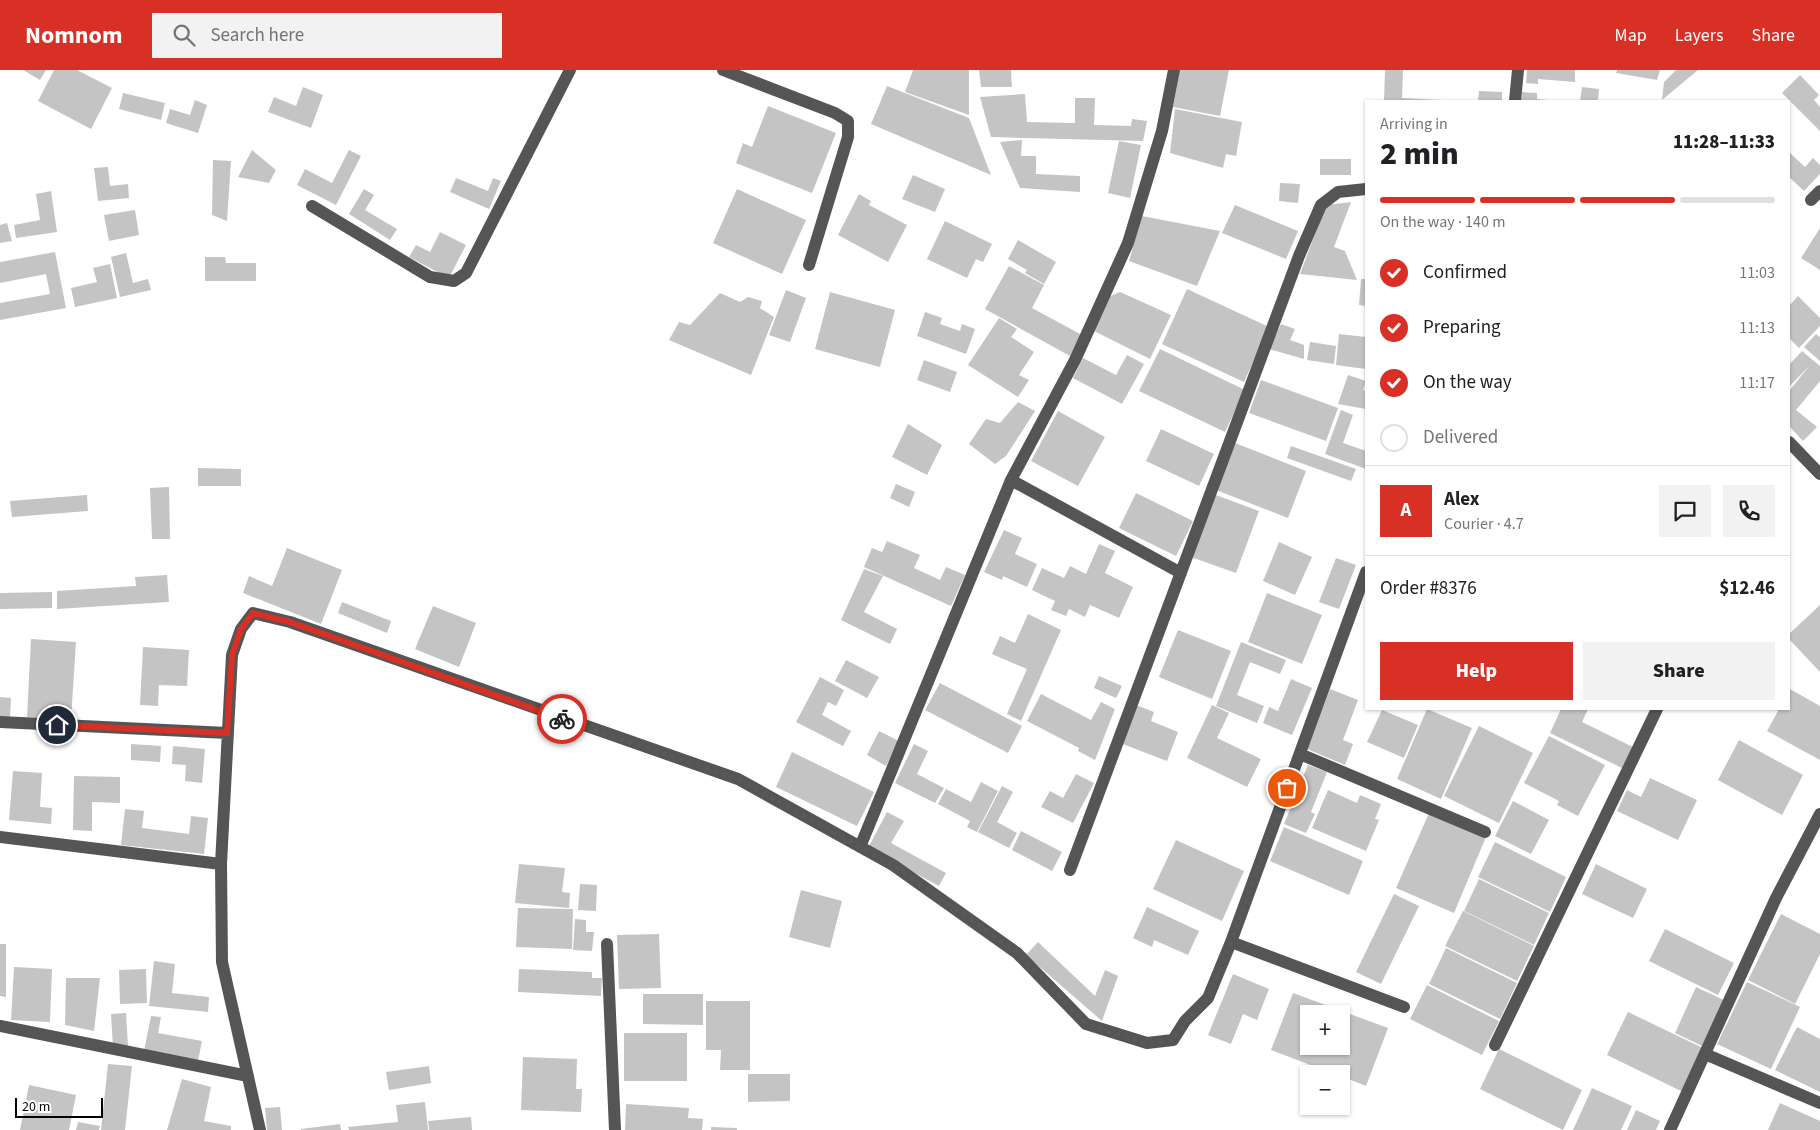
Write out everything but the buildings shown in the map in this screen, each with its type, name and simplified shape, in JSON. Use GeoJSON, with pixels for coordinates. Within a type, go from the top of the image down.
{"type":"FeatureCollection","features":[{"type":"Feature","properties":{"kind":"street"},"geometry":{"type":"LineString","coordinates":[[312,206],[430,277],[454,281],[466,272],[570,70]]}},
{"type":"Feature","properties":{"kind":"street"},"geometry":{"type":"LineString","coordinates":[[723,70],[835,113],[848,122],[848,137],[809,265]]}},
{"type":"Feature","properties":{"kind":"street"},"geometry":{"type":"LineString","coordinates":[[860,846],[1011,480],[1075,360],[1128,243],[1162,131],[1174,70]]}},
{"type":"Feature","properties":{"kind":"street"},"geometry":{"type":"LineString","coordinates":[[1515,100],[1518,70]]}},
{"type":"Feature","properties":{"kind":"street"},"geometry":{"type":"LineString","coordinates":[[1070,870],[1299,256],[1321,206],[1338,192],[1365,190]]}},
{"type":"Feature","properties":{"kind":"street"},"geometry":{"type":"LineString","coordinates":[[1790,443],[1820,474]]}},
{"type":"Feature","properties":{"kind":"street"},"geometry":{"type":"LineString","coordinates":[[1011,480],[1181,572]]}},
{"type":"Feature","properties":{"kind":"street"},"geometry":{"type":"LineString","coordinates":[[260,1130],[222,962],[221,864],[232,655],[241,629],[253,613],[290,622],[738,779],[893,865],[1017,952],[1086,1024],[1147,1044],[1173,1040],[1186,1021],[1208,998],[1231,942],[1365,576]]}},
{"type":"Feature","properties":{"kind":"street"},"geometry":{"type":"LineString","coordinates":[[1495,1045],[1657,710]]}},
{"type":"Feature","properties":{"kind":"street"},"geometry":{"type":"LineString","coordinates":[[0,722],[227,733]]}},
{"type":"Feature","properties":{"kind":"street"},"geometry":{"type":"LineString","coordinates":[[1300,754],[1486,832]]}},
{"type":"Feature","properties":{"kind":"street"},"geometry":{"type":"LineString","coordinates":[[1670,1130],[1776,898],[1820,814]]}},
{"type":"Feature","properties":{"kind":"street"},"geometry":{"type":"LineString","coordinates":[[0,836],[221,864]]}},
{"type":"Feature","properties":{"kind":"street"},"geometry":{"type":"LineString","coordinates":[[1231,942],[1404,1007]]}},
{"type":"Feature","properties":{"kind":"street"},"geometry":{"type":"LineString","coordinates":[[607,944],[615,1130]]}},
{"type":"Feature","properties":{"kind":"street"},"geometry":{"type":"LineString","coordinates":[[0,1026],[248,1076]]}},
{"type":"Feature","properties":{"kind":"street"},"geometry":{"type":"LineString","coordinates":[[1705,1054],[1820,1103]]}},
{"type":"Feature","properties":{"kind":"way so far"},"geometry":{"type":"LineString","coordinates":[[562,719],[738,779],[893,865],[1017,952],[1086,1024],[1147,1044],[1173,1040],[1186,1021],[1208,998],[1231,942],[1287,788]]}},
{"type":"Feature","properties":{"kind":"route"},"geometry":{"type":"LineString","coordinates":[[57,725],[227,733],[232,655],[241,629],[253,613],[290,622],[562,719]]}}]}
